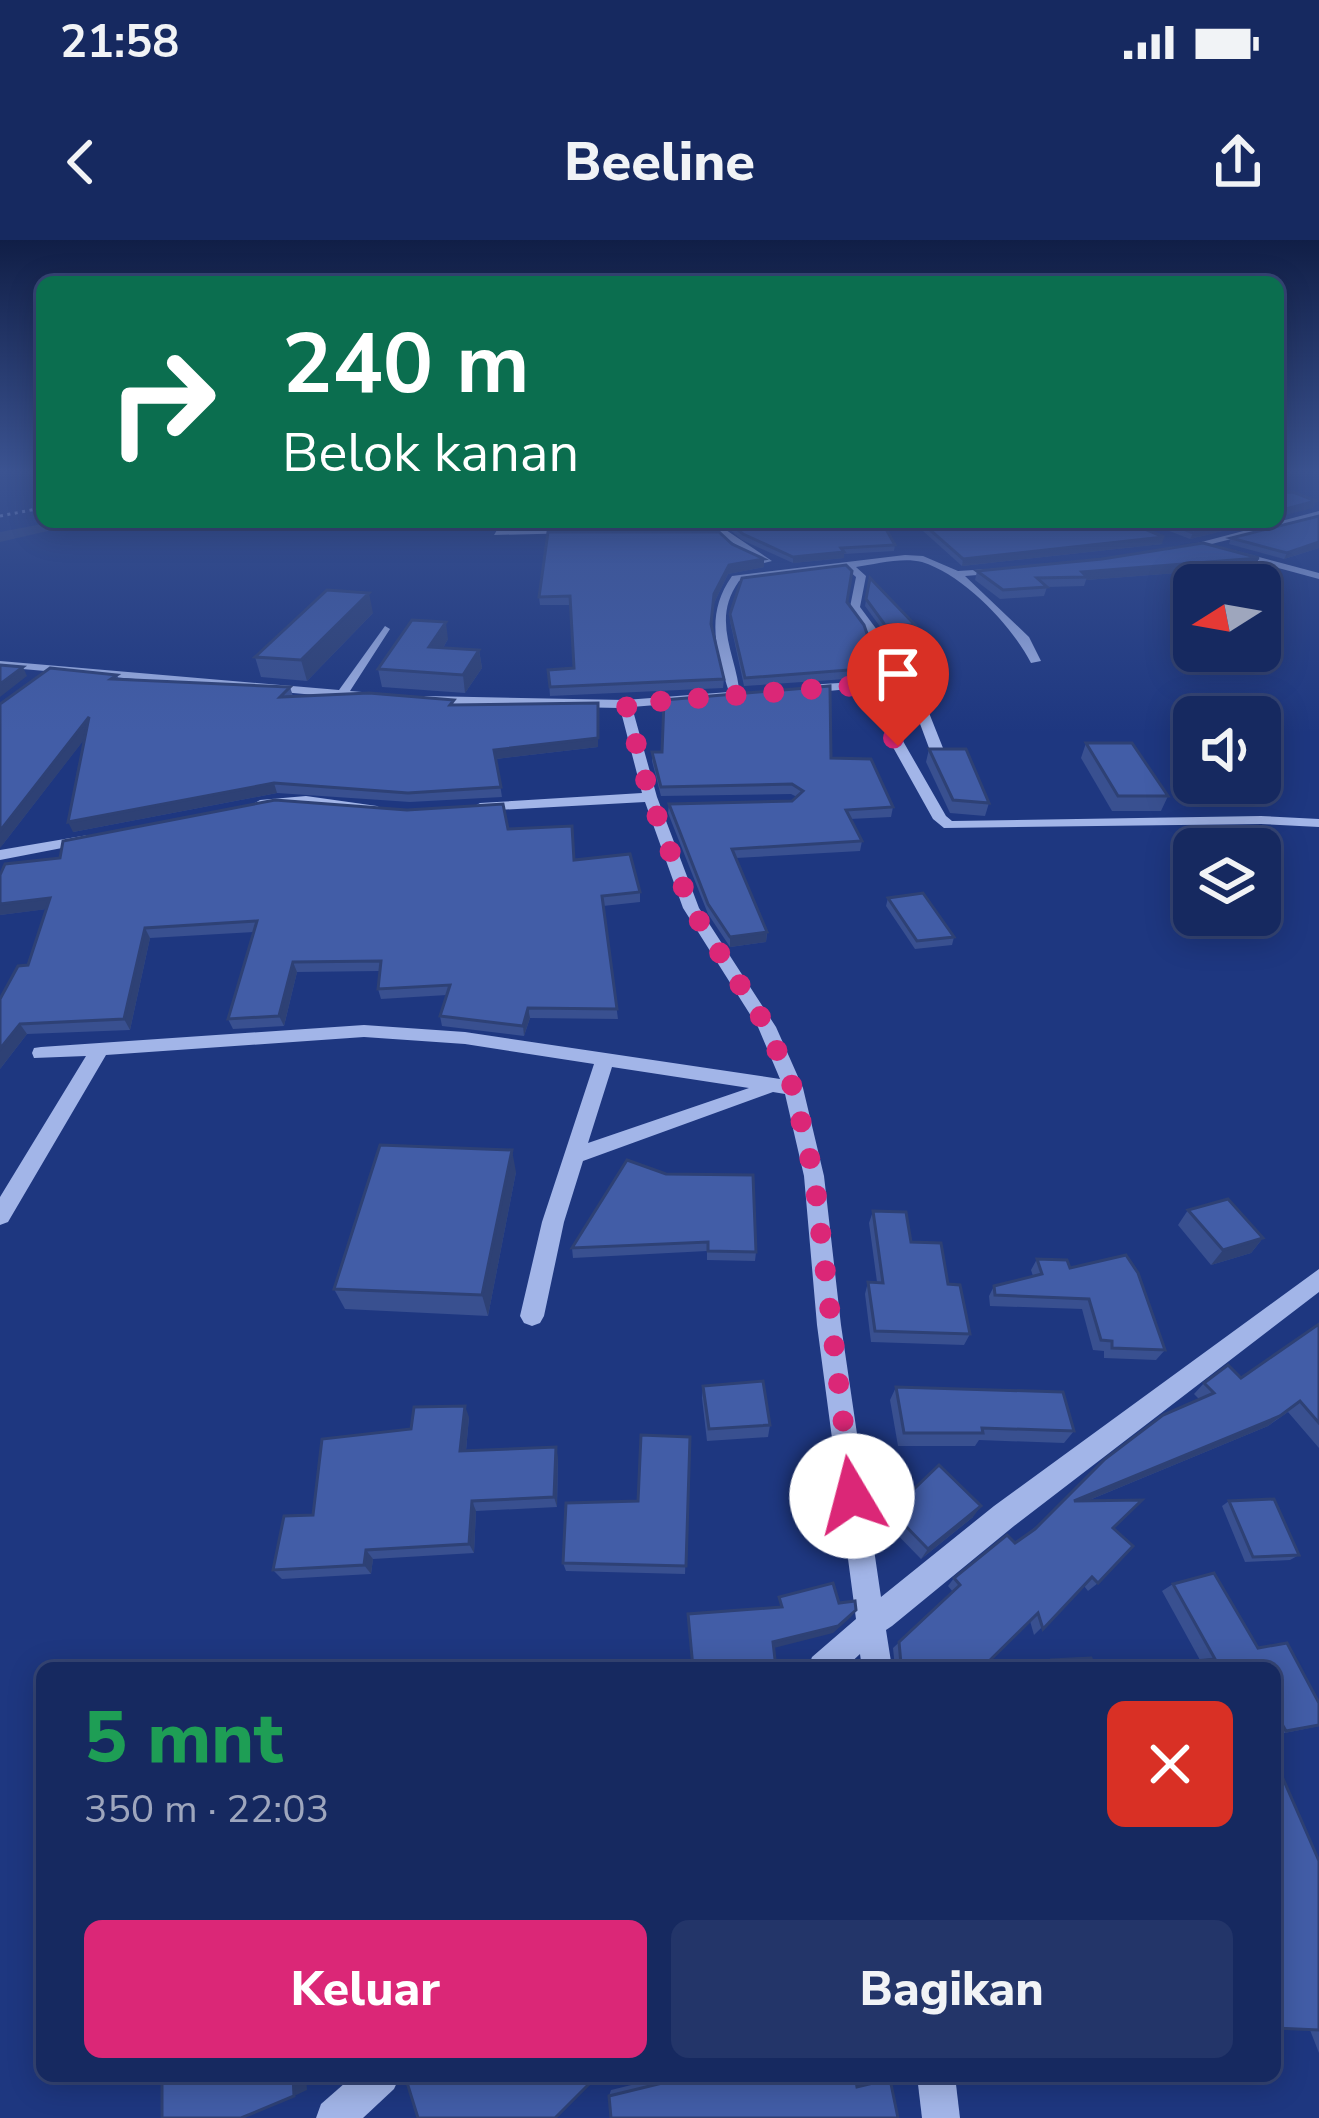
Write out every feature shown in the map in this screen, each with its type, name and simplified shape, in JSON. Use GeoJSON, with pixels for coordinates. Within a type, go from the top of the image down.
{"type":"FeatureCollection","features":[{"type":"Feature","properties":{"kind":"street"},"geometry":{"type":"LineString","coordinates":[[759,557],[789,571]]}},
{"type":"Feature","properties":{"kind":"street"},"geometry":{"type":"LineString","coordinates":[[1239,557],[1319,576]]}},
{"type":"Feature","properties":{"kind":"street"},"geometry":{"type":"LineString","coordinates":[[736,695],[718,635],[722,597],[736,578],[789,571],[914,558],[957,574],[1025,639],[1035,662]]}},
{"type":"Feature","properties":{"kind":"street"},"geometry":{"type":"LineString","coordinates":[[848,565],[862,576],[855,607],[879,640],[896,645],[936,748]]}},
{"type":"Feature","properties":{"kind":"street"},"geometry":{"type":"LineString","coordinates":[[957,574],[1027,568]]}},
{"type":"Feature","properties":{"kind":"street"},"geometry":{"type":"LineString","coordinates":[[343,692],[385,629]]}},
{"type":"Feature","properties":{"kind":"street"},"geometry":{"type":"LineString","coordinates":[[0,664],[510,705],[626,704],[758,693]]}},
{"type":"Feature","properties":{"kind":"street"},"geometry":{"type":"LineString","coordinates":[[37,680],[53,667]]}},
{"type":"Feature","properties":{"kind":"street"},"geometry":{"type":"LineString","coordinates":[[800,690],[913,682]]}},
{"type":"Feature","properties":{"kind":"street"},"geometry":{"type":"LineString","coordinates":[[864,685],[940,819],[950,825],[1319,823]]}},
{"type":"Feature","properties":{"kind":"street"},"geometry":{"type":"LineString","coordinates":[[626,704],[691,908],[767,1027],[793,1088],[814,1176],[876,1662]]}},
{"type":"Feature","properties":{"kind":"street"},"geometry":{"type":"LineString","coordinates":[[235,810],[306,800],[391,810]]}},
{"type":"Feature","properties":{"kind":"street"},"geometry":{"type":"LineString","coordinates":[[459,808],[661,802]]}},
{"type":"Feature","properties":{"kind":"street"},"geometry":{"type":"LineString","coordinates":[[0,855],[107,836]]}},
{"type":"Feature","properties":{"kind":"street"},"geometry":{"type":"LineString","coordinates":[[41,1053],[364,1031],[465,1038],[793,1088]]}},
{"type":"Feature","properties":{"kind":"street"},"geometry":{"type":"LineString","coordinates":[[0,1216],[98,1052]]}},
{"type":"Feature","properties":{"kind":"street"},"geometry":{"type":"LineString","coordinates":[[532,1316],[553,1222],[604,1061]]}},
{"type":"Feature","properties":{"kind":"street"},"geometry":{"type":"LineString","coordinates":[[577,1155],[770,1088]]}},
{"type":"Feature","properties":{"kind":"street"},"geometry":{"type":"LineString","coordinates":[[829,1662],[869,1625],[1163,1393],[1319,1279]]}},
{"type":"Feature","properties":{"kind":"street"},"geometry":{"type":"LineString","coordinates":[[335,2118],[374,2082]]}},
{"type":"Feature","properties":{"kind":"street"},"geometry":{"type":"LineString","coordinates":[[937,2082],[941,2118]]}},
{"type":"Feature","properties":{"kind":"building"},"geometry":{"type":"Polygon","coordinates":[[[545,557],[764,559],[729,565],[714,594],[711,624],[724,679],[550,687],[548,670],[574,668],[570,596],[539,597],[545,557]]]}},
{"type":"Feature","properties":{"kind":"building"},"geometry":{"type":"Polygon","coordinates":[[[1117,557],[1259,558],[1082,572],[1087,577],[1037,578],[1047,587],[1003,590],[977,571],[1117,557]]]}},
{"type":"Feature","properties":{"kind":"building"},"geometry":{"type":"Polygon","coordinates":[[[846,565],[852,571],[847,602],[864,625],[876,660],[860,660],[862,669],[745,678],[730,614],[742,578],[846,565]]]}},
{"type":"Feature","properties":{"kind":"building"},"geometry":{"type":"Polygon","coordinates":[[[870,578],[915,625],[885,625],[866,599],[870,578]]]}},
{"type":"Feature","properties":{"kind":"building"},"geometry":{"type":"Polygon","coordinates":[[[327,590],[369,593],[301,660],[255,657],[327,590]]]}},
{"type":"Feature","properties":{"kind":"building"},"geometry":{"type":"Polygon","coordinates":[[[412,620],[446,622],[429,647],[479,650],[463,675],[378,669],[412,620]]]}},
{"type":"Feature","properties":{"kind":"building"},"geometry":{"type":"Polygon","coordinates":[[[0,665],[23,667],[0,684],[0,665]]]}},
{"type":"Feature","properties":{"kind":"building"},"geometry":{"type":"Polygon","coordinates":[[[50,668],[117,675],[111,679],[290,687],[280,697],[369,693],[454,700],[450,705],[598,703],[598,738],[494,750],[501,787],[408,793],[274,783],[68,822],[89,717],[0,831],[0,704],[50,668]]]}},
{"type":"Feature","properties":{"kind":"building"},"geometry":{"type":"Polygon","coordinates":[[[830,686],[831,758],[871,759],[893,807],[846,810],[862,841],[732,849],[767,932],[730,937],[708,904],[669,804],[792,801],[803,791],[792,784],[661,787],[652,752],[662,752],[664,700],[830,686]]]}},
{"type":"Feature","properties":{"kind":"building"},"geometry":{"type":"Polygon","coordinates":[[[1086,743],[1132,743],[1168,796],[1118,796],[1086,743]]]}},
{"type":"Feature","properties":{"kind":"building"},"geometry":{"type":"Polygon","coordinates":[[[929,749],[966,749],[989,803],[953,800],[929,749]]]}},
{"type":"Feature","properties":{"kind":"building"},"geometry":{"type":"Polygon","coordinates":[[[275,800],[407,810],[503,804],[508,829],[572,826],[574,860],[630,854],[640,892],[602,896],[617,1009],[528,1008],[523,1026],[440,1016],[450,985],[378,989],[381,961],[293,962],[279,1016],[228,1019],[257,921],[145,928],[124,1019],[20,1024],[0,1049],[0,999],[18,966],[28,965],[50,898],[0,904],[5,864],[60,858],[63,841],[275,800]]]}},
{"type":"Feature","properties":{"kind":"building"},"geometry":{"type":"Polygon","coordinates":[[[923,893],[954,937],[917,941],[888,898],[923,893]]]}},
{"type":"Feature","properties":{"kind":"building"},"geometry":{"type":"Polygon","coordinates":[[[380,1145],[512,1150],[482,1295],[334,1289],[380,1145]]]}},
{"type":"Feature","properties":{"kind":"building"},"geometry":{"type":"Polygon","coordinates":[[[627,1160],[666,1174],[753,1175],[756,1252],[708,1251],[708,1242],[572,1248],[627,1160]]]}},
{"type":"Feature","properties":{"kind":"building"},"geometry":{"type":"Polygon","coordinates":[[[1228,1199],[1263,1238],[1223,1250],[1188,1210],[1228,1199]]]}},
{"type":"Feature","properties":{"kind":"building"},"geometry":{"type":"Polygon","coordinates":[[[873,1211],[906,1212],[911,1242],[941,1243],[948,1284],[960,1285],[970,1334],[875,1331],[868,1282],[883,1283],[873,1211]]]}},
{"type":"Feature","properties":{"kind":"building"},"geometry":{"type":"Polygon","coordinates":[[[1126,1255],[1138,1273],[1165,1350],[1112,1348],[1112,1341],[1101,1340],[1089,1299],[995,1295],[994,1286],[1042,1274],[1037,1259],[1067,1260],[1070,1268],[1126,1255]]]}},
{"type":"Feature","properties":{"kind":"building"},"geometry":{"type":"Polygon","coordinates":[[[1319,1324],[1319,1423],[1300,1401],[1280,1416],[1074,1501],[1142,1500],[1113,1528],[1133,1546],[1098,1583],[1092,1577],[1043,1629],[1038,1613],[988,1662],[901,1662],[899,1642],[960,1585],[954,1578],[1007,1535],[1015,1543],[1035,1529],[1105,1459],[1163,1415],[1214,1393],[1204,1383],[1228,1365],[1241,1378],[1319,1324]]]}},
{"type":"Feature","properties":{"kind":"building"},"geometry":{"type":"Polygon","coordinates":[[[763,1381],[770,1425],[709,1429],[703,1386],[763,1381]]]}},
{"type":"Feature","properties":{"kind":"building"},"geometry":{"type":"Polygon","coordinates":[[[896,1387],[1063,1392],[1074,1431],[982,1428],[983,1433],[904,1433],[896,1387]]]}},
{"type":"Feature","properties":{"kind":"building"},"geometry":{"type":"Polygon","coordinates":[[[465,1406],[460,1451],[556,1447],[554,1497],[472,1501],[469,1544],[366,1550],[364,1565],[273,1570],[284,1516],[313,1515],[322,1439],[411,1429],[414,1407],[465,1406]]]}},
{"type":"Feature","properties":{"kind":"building"},"geometry":{"type":"Polygon","coordinates":[[[641,1435],[690,1437],[686,1566],[563,1563],[566,1503],[638,1501],[641,1435]]]}},
{"type":"Feature","properties":{"kind":"building"},"geometry":{"type":"Polygon","coordinates":[[[939,1465],[981,1506],[928,1549],[891,1511],[939,1465]]]}},
{"type":"Feature","properties":{"kind":"building"},"geometry":{"type":"Polygon","coordinates":[[[1274,1499],[1299,1555],[1253,1557],[1229,1501],[1274,1499]]]}},
{"type":"Feature","properties":{"kind":"building"},"geometry":{"type":"Polygon","coordinates":[[[1214,1573],[1258,1648],[1287,1643],[1319,1703],[1319,1725],[1286,1731],[1281,1722],[1281,1662],[1186,1662],[1215,1659],[1173,1584],[1214,1573]]]}},
{"type":"Feature","properties":{"kind":"building"},"geometry":{"type":"Polygon","coordinates":[[[833,1583],[839,1603],[855,1601],[856,1610],[838,1626],[773,1642],[775,1662],[692,1662],[688,1614],[782,1607],[779,1597],[833,1583]]]}},
{"type":"Feature","properties":{"kind":"building"},"geometry":{"type":"Polygon","coordinates":[[[1091,1658],[1093,1662],[1052,1662],[1091,1658]]]}},
{"type":"Feature","properties":{"kind":"building"},"geometry":{"type":"Polygon","coordinates":[[[1281,1774],[1319,1861],[1319,2030],[1281,2028],[1281,1774]]]}},
{"type":"Feature","properties":{"kind":"building"},"geometry":{"type":"Polygon","coordinates":[[[162,2082],[293,2082],[294,2096],[241,2118],[162,2118],[162,2082]]]}},
{"type":"Feature","properties":{"kind":"building"},"geometry":{"type":"Polygon","coordinates":[[[407,2082],[591,2082],[555,2118],[418,2118],[407,2082]]]}},
{"type":"Feature","properties":{"kind":"building"},"geometry":{"type":"Polygon","coordinates":[[[666,2082],[856,2082],[857,2087],[891,2082],[898,2118],[611,2118],[609,2096],[666,2082]]]}},
{"type":"Feature","properties":{"kind":"route"},"geometry":{"type":"LineString","coordinates":[[852,1496],[814,1176],[793,1088],[767,1027],[691,908],[650,797],[626,704],[864,685],[898,746]]}}]}
